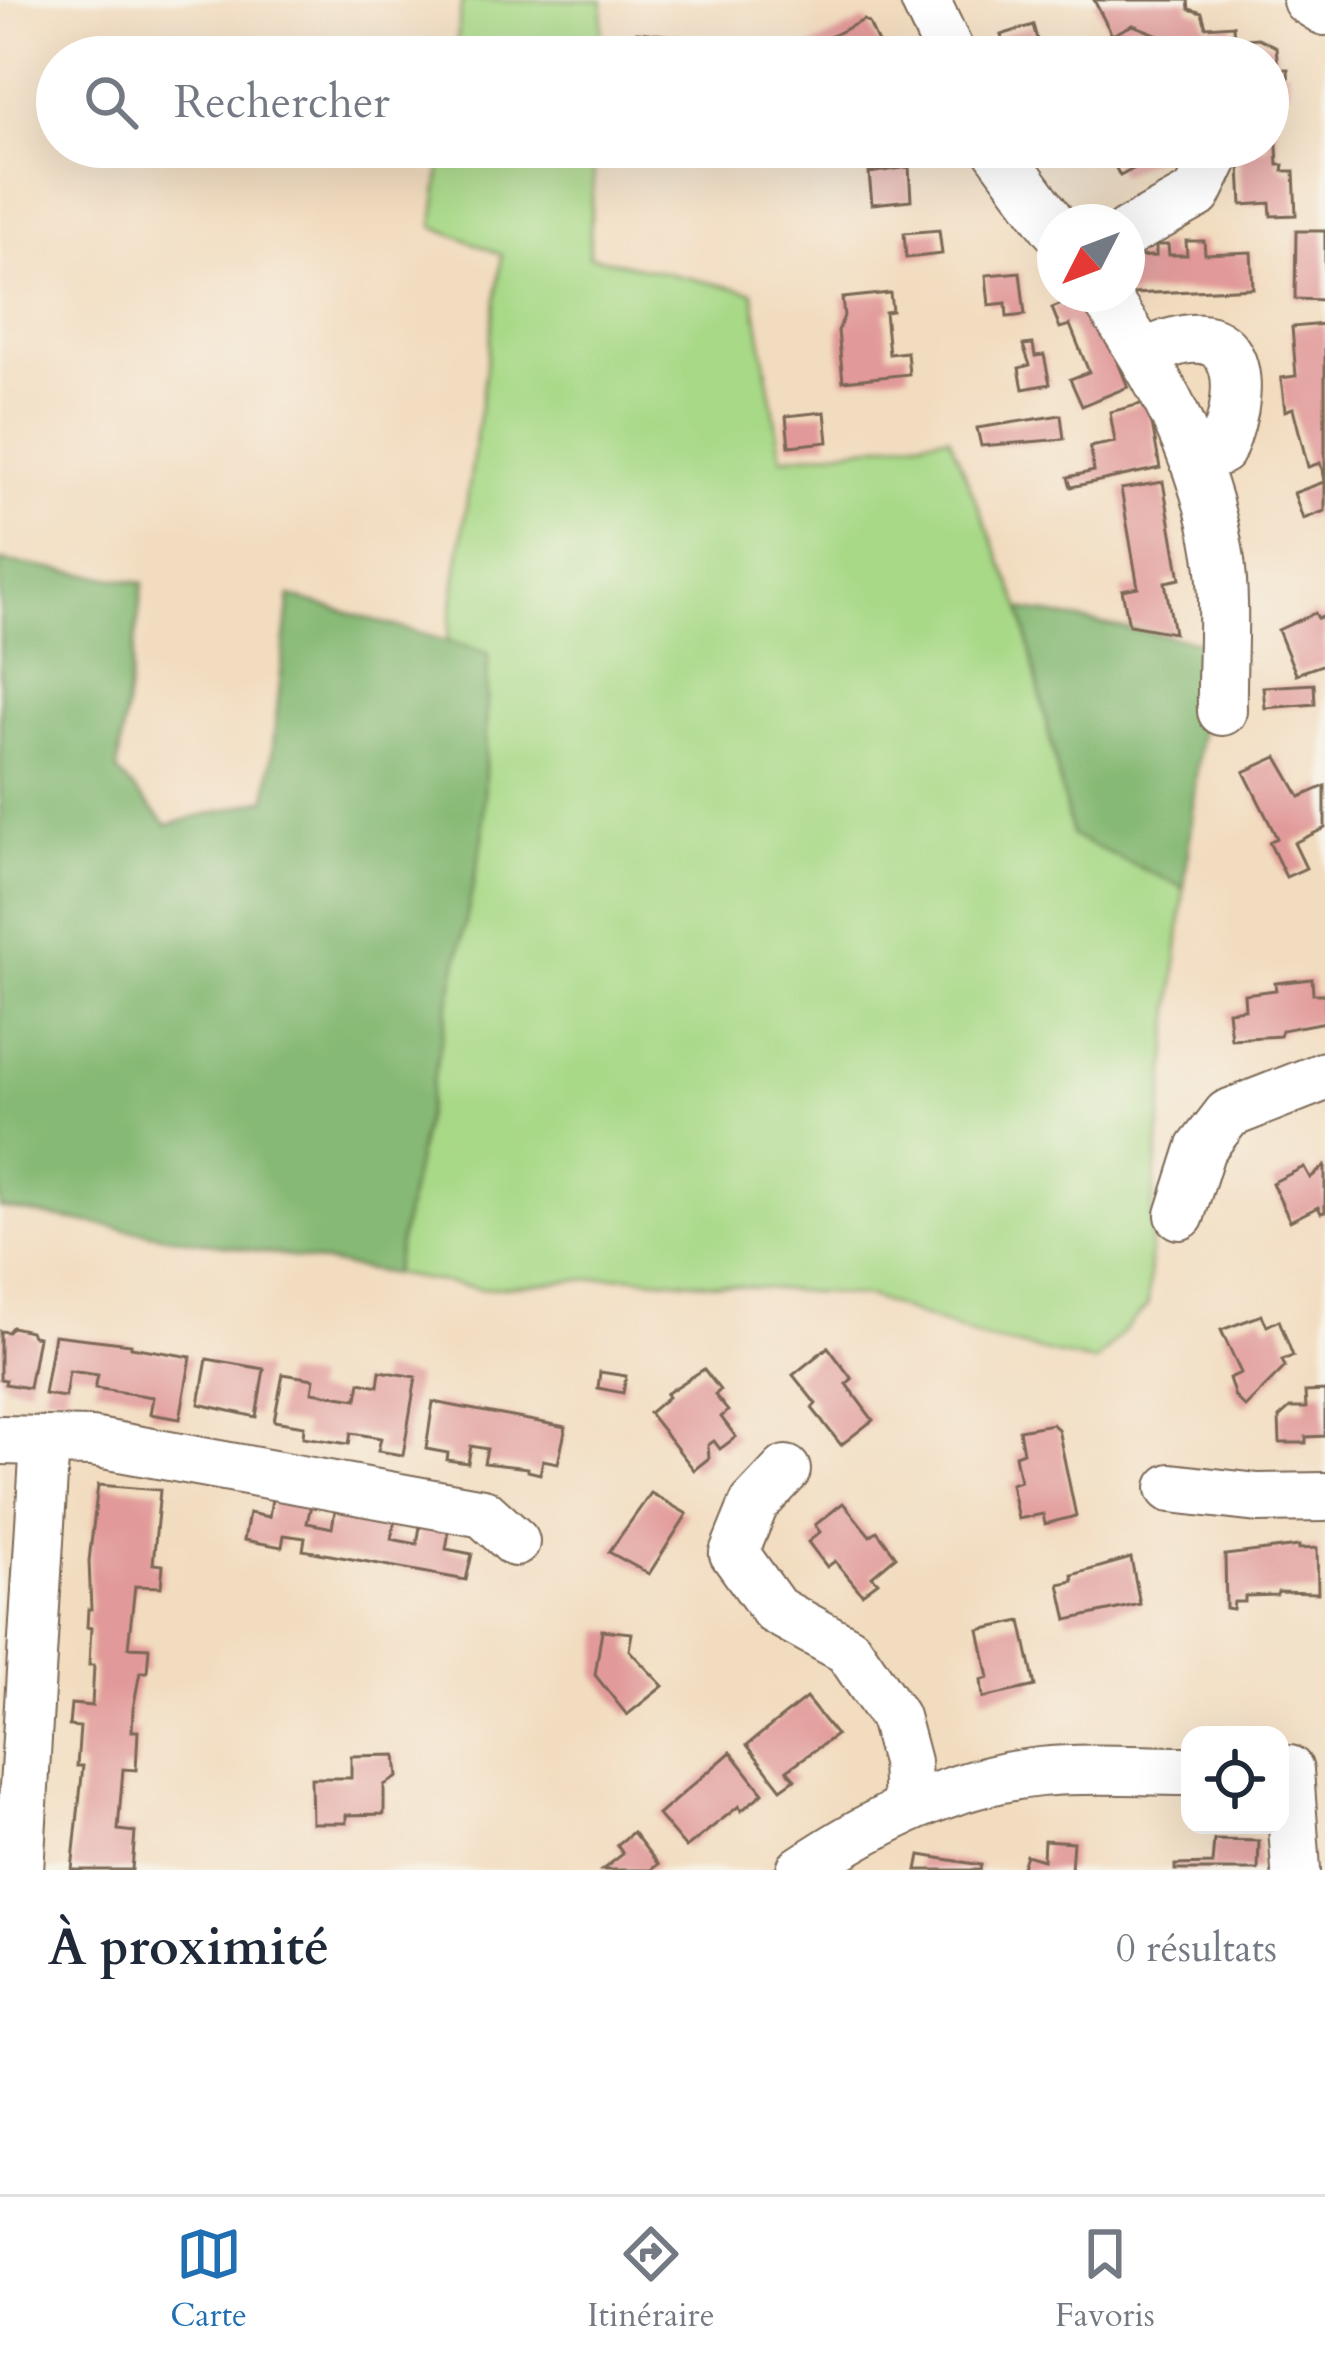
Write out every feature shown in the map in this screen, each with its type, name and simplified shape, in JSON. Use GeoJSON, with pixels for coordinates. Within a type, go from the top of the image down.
{"type":"FeatureCollection","features":[{"type":"Feature","properties":{"kind":"street"},"geometry":{"type":"LineString","coordinates":[[925,0],[942,36]]}},
{"type":"Feature","properties":{"kind":"street"},"geometry":{"type":"LineString","coordinates":[[1306,0],[1325,11]]}},
{"type":"Feature","properties":{"kind":"street"},"geometry":{"type":"LineString","coordinates":[[1011,168],[1038,204]]}},
{"type":"Feature","properties":{"kind":"street"},"geometry":{"type":"LineString","coordinates":[[1145,223],[1197,194],[1210,168]]}},
{"type":"Feature","properties":{"kind":"street"},"geometry":{"type":"LineString","coordinates":[[1114,312],[1143,355],[1196,461],[1220,556],[1222,711]]}},
{"type":"Feature","properties":{"kind":"street"},"geometry":{"type":"LineString","coordinates":[[1143,355],[1172,340],[1205,339],[1221,344],[1233,358],[1235,418],[1221,450],[1196,461]]}},
{"type":"Feature","properties":{"kind":"street"},"geometry":{"type":"LineString","coordinates":[[1180,1215],[1201,1149],[1228,1114],[1325,1076]]}},
{"type":"Feature","properties":{"kind":"street"},"geometry":{"type":"LineString","coordinates":[[19,1870],[12,1784],[23,1441],[92,1442],[483,1513],[515,1543]]}},
{"type":"Feature","properties":{"kind":"street"},"geometry":{"type":"LineString","coordinates":[[786,1470],[754,1504],[734,1553],[775,1610],[848,1650],[860,1667],[894,1718],[905,1762],[908,1806]]}},
{"type":"Feature","properties":{"kind":"street"},"geometry":{"type":"LineString","coordinates":[[1171,1488],[1258,1498],[1325,1497]]}},
{"type":"Feature","properties":{"kind":"street"},"geometry":{"type":"LineString","coordinates":[[1296,1870],[1298,1770]]}},
{"type":"Feature","properties":{"kind":"street"},"geometry":{"type":"LineString","coordinates":[[801,1870],[908,1806],[982,1782],[1042,1772],[1181,1771]]}},
{"type":"Feature","properties":{"kind":"green space"},"geometry":{"type":"Polygon","coordinates":[[[462,0],[603,0],[601,36],[458,36],[462,0]]]}},
{"type":"Feature","properties":{"kind":"green space"},"geometry":{"type":"Polygon","coordinates":[[[440,168],[594,168],[589,256],[753,292],[782,458],[949,436],[1021,609],[1072,836],[1184,888],[1152,1211],[1148,1305],[1095,1362],[981,1338],[870,1297],[625,1276],[482,1289],[393,1274],[483,837],[488,653],[447,641],[502,255],[433,226],[440,168]]]}},
{"type":"Feature","properties":{"kind":"green space"},"geometry":{"type":"Polygon","coordinates":[[[0,561],[143,583],[117,771],[167,825],[267,799],[290,596],[488,653],[483,837],[393,1274],[0,1208],[0,561]]]}},
{"type":"Feature","properties":{"kind":"green space"},"geometry":{"type":"Polygon","coordinates":[[[1021,609],[1210,644],[1184,888],[1072,836],[1021,609]]]}},
{"type":"Feature","properties":{"kind":"building"},"geometry":{"type":"Polygon","coordinates":[[[1094,0],[1188,0],[1189,9],[1202,13],[1206,27],[1233,25],[1234,36],[1161,36],[1133,25],[1112,35],[1094,0]]]}},
{"type":"Feature","properties":{"kind":"building"},"geometry":{"type":"Polygon","coordinates":[[[864,20],[875,36],[832,36],[864,20]]]}},
{"type":"Feature","properties":{"kind":"building"},"geometry":{"type":"Polygon","coordinates":[[[1033,25],[1036,36],[1001,36],[1033,25]]]}},
{"type":"Feature","properties":{"kind":"building"},"geometry":{"type":"Polygon","coordinates":[[[909,168],[911,200],[872,204],[869,173],[909,168]]]}},
{"type":"Feature","properties":{"kind":"building"},"geometry":{"type":"Polygon","coordinates":[[[1240,168],[1294,171],[1296,215],[1271,216],[1270,203],[1242,205],[1240,168]]]}},
{"type":"Feature","properties":{"kind":"building"},"geometry":{"type":"Polygon","coordinates":[[[939,230],[942,254],[906,258],[904,233],[939,230]]]}},
{"type":"Feature","properties":{"kind":"building"},"geometry":{"type":"Polygon","coordinates":[[[1296,231],[1325,231],[1325,300],[1295,299],[1296,231]]]}},
{"type":"Feature","properties":{"kind":"building"},"geometry":{"type":"Polygon","coordinates":[[[1186,241],[1204,241],[1205,254],[1251,252],[1253,288],[1145,293],[1145,256],[1156,256],[1156,245],[1168,245],[1169,255],[1187,255],[1186,241]]]}},
{"type":"Feature","properties":{"kind":"building"},"geometry":{"type":"Polygon","coordinates":[[[1020,272],[1025,315],[1007,317],[1006,303],[989,305],[986,275],[1020,272]]]}},
{"type":"Feature","properties":{"kind":"building"},"geometry":{"type":"Polygon","coordinates":[[[890,293],[892,311],[885,312],[889,354],[907,352],[909,374],[843,381],[838,331],[844,316],[842,298],[890,293]]]}},
{"type":"Feature","properties":{"kind":"building"},"geometry":{"type":"Polygon","coordinates":[[[1054,312],[1097,312],[1128,387],[1082,406],[1070,379],[1089,372],[1070,325],[1060,328],[1054,312]]]}},
{"type":"Feature","properties":{"kind":"building"},"geometry":{"type":"Polygon","coordinates":[[[1325,324],[1325,511],[1303,519],[1294,493],[1324,482],[1322,469],[1320,463],[1308,467],[1293,408],[1285,411],[1281,378],[1296,376],[1292,327],[1325,324]]]}},
{"type":"Feature","properties":{"kind":"building"},"geometry":{"type":"Polygon","coordinates":[[[1033,344],[1035,356],[1044,355],[1050,384],[1023,389],[1019,368],[1030,365],[1023,345],[1033,344]]]}},
{"type":"Feature","properties":{"kind":"building"},"geometry":{"type":"Polygon","coordinates":[[[1148,402],[1160,468],[1071,487],[1068,477],[1094,471],[1090,447],[1115,442],[1110,412],[1148,402]]]}},
{"type":"Feature","properties":{"kind":"building"},"geometry":{"type":"Polygon","coordinates":[[[825,412],[828,442],[789,446],[786,416],[825,412]]]}},
{"type":"Feature","properties":{"kind":"building"},"geometry":{"type":"Polygon","coordinates":[[[1061,415],[1064,439],[981,446],[977,428],[1061,415]]]}},
{"type":"Feature","properties":{"kind":"building"},"geometry":{"type":"Polygon","coordinates":[[[1163,482],[1180,579],[1165,582],[1174,633],[1129,625],[1122,590],[1138,587],[1121,489],[1163,482]]]}},
{"type":"Feature","properties":{"kind":"building"},"geometry":{"type":"Polygon","coordinates":[[[1315,613],[1318,618],[1325,615],[1325,664],[1296,674],[1278,630],[1315,613]]]}},
{"type":"Feature","properties":{"kind":"building"},"geometry":{"type":"Polygon","coordinates":[[[1314,684],[1315,704],[1265,708],[1263,687],[1314,684]]]}},
{"type":"Feature","properties":{"kind":"building"},"geometry":{"type":"Polygon","coordinates":[[[1277,757],[1300,797],[1325,786],[1325,828],[1294,843],[1306,868],[1286,877],[1269,842],[1277,838],[1244,772],[1277,757]]]}},
{"type":"Feature","properties":{"kind":"building"},"geometry":{"type":"Polygon","coordinates":[[[1312,979],[1313,994],[1325,994],[1325,1022],[1282,1030],[1280,1036],[1231,1039],[1228,1011],[1245,1009],[1244,994],[1276,990],[1275,983],[1312,979]]]}},
{"type":"Feature","properties":{"kind":"building"},"geometry":{"type":"Polygon","coordinates":[[[1325,1166],[1325,1212],[1318,1207],[1290,1221],[1272,1183],[1304,1167],[1310,1178],[1325,1166]]]}},
{"type":"Feature","properties":{"kind":"building"},"geometry":{"type":"Polygon","coordinates":[[[1262,1315],[1267,1326],[1279,1320],[1293,1356],[1282,1360],[1285,1367],[1245,1407],[1235,1397],[1229,1378],[1241,1373],[1221,1330],[1262,1315]]]}},
{"type":"Feature","properties":{"kind":"building"},"geometry":{"type":"Polygon","coordinates":[[[12,1327],[38,1337],[29,1388],[0,1379],[0,1331],[12,1327]]]}},
{"type":"Feature","properties":{"kind":"building"},"geometry":{"type":"Polygon","coordinates":[[[54,1335],[191,1357],[180,1419],[150,1414],[153,1397],[95,1388],[98,1375],[69,1371],[65,1397],[44,1394],[54,1335]]]}},
{"type":"Feature","properties":{"kind":"building"},"geometry":{"type":"Polygon","coordinates":[[[828,1347],[852,1379],[846,1384],[873,1420],[841,1445],[793,1375],[828,1347]]]}},
{"type":"Feature","properties":{"kind":"building"},"geometry":{"type":"Polygon","coordinates":[[[207,1359],[264,1369],[256,1417],[199,1404],[207,1359]]]}},
{"type":"Feature","properties":{"kind":"building"},"geometry":{"type":"Polygon","coordinates":[[[704,1369],[720,1390],[715,1395],[728,1411],[721,1417],[736,1437],[720,1449],[714,1441],[708,1445],[709,1458],[694,1470],[649,1413],[666,1394],[704,1369]]]}},
{"type":"Feature","properties":{"kind":"building"},"geometry":{"type":"Polygon","coordinates":[[[380,1371],[416,1377],[403,1455],[378,1451],[381,1438],[351,1433],[349,1444],[303,1437],[304,1426],[274,1421],[283,1374],[314,1379],[312,1392],[357,1399],[360,1382],[378,1386],[380,1371]]]}},
{"type":"Feature","properties":{"kind":"building"},"geometry":{"type":"Polygon","coordinates":[[[600,1372],[626,1376],[623,1393],[598,1388],[600,1372]]]}},
{"type":"Feature","properties":{"kind":"building"},"geometry":{"type":"Polygon","coordinates":[[[1325,1391],[1325,1436],[1306,1437],[1306,1443],[1280,1443],[1279,1418],[1290,1408],[1306,1408],[1305,1392],[1325,1391]]]}},
{"type":"Feature","properties":{"kind":"building"},"geometry":{"type":"Polygon","coordinates":[[[433,1402],[566,1427],[558,1463],[543,1460],[540,1474],[484,1463],[487,1449],[471,1446],[468,1463],[447,1460],[448,1453],[426,1449],[433,1402]]]}},
{"type":"Feature","properties":{"kind":"building"},"geometry":{"type":"Polygon","coordinates":[[[1052,1424],[1058,1429],[1076,1516],[1045,1524],[1043,1514],[1018,1519],[1011,1484],[1020,1481],[1015,1455],[1023,1452],[1019,1430],[1052,1424]]]}},
{"type":"Feature","properties":{"kind":"building"},"geometry":{"type":"Polygon","coordinates":[[[98,1485],[160,1490],[153,1564],[163,1565],[161,1587],[135,1586],[128,1647],[149,1648],[147,1672],[140,1672],[133,1709],[132,1731],[138,1731],[136,1770],[123,1769],[118,1830],[135,1832],[132,1870],[72,1870],[83,1766],[77,1766],[80,1727],[69,1726],[71,1704],[92,1706],[94,1665],[89,1665],[91,1628],[87,1627],[98,1485]]]}},
{"type":"Feature","properties":{"kind":"building"},"geometry":{"type":"Polygon","coordinates":[[[273,1493],[312,1500],[307,1523],[332,1528],[336,1505],[396,1516],[391,1539],[417,1544],[421,1521],[450,1526],[446,1549],[472,1554],[466,1580],[303,1550],[305,1538],[284,1535],[282,1547],[244,1540],[249,1513],[269,1517],[273,1493]]]}},
{"type":"Feature","properties":{"kind":"building"},"geometry":{"type":"Polygon","coordinates":[[[651,1493],[687,1514],[649,1574],[609,1552],[651,1493]]]}},
{"type":"Feature","properties":{"kind":"building"},"geometry":{"type":"Polygon","coordinates":[[[843,1503],[870,1536],[877,1531],[896,1556],[872,1576],[878,1582],[862,1594],[835,1561],[827,1567],[808,1542],[820,1532],[815,1525],[843,1503]]]}},
{"type":"Feature","properties":{"kind":"building"},"geometry":{"type":"Polygon","coordinates":[[[1317,1548],[1318,1593],[1245,1596],[1245,1602],[1226,1608],[1225,1555],[1317,1548]]]}},
{"type":"Feature","properties":{"kind":"building"},"geometry":{"type":"Polygon","coordinates":[[[1131,1558],[1140,1604],[1067,1620],[1059,1584],[1073,1581],[1072,1575],[1131,1558]]]}},
{"type":"Feature","properties":{"kind":"building"},"geometry":{"type":"Polygon","coordinates":[[[1021,1621],[1035,1686],[983,1698],[981,1680],[989,1678],[979,1630],[1021,1621]]]}},
{"type":"Feature","properties":{"kind":"building"},"geometry":{"type":"Polygon","coordinates":[[[602,1630],[632,1633],[629,1650],[663,1686],[627,1715],[595,1675],[602,1630]]]}},
{"type":"Feature","properties":{"kind":"building"},"geometry":{"type":"Polygon","coordinates":[[[806,1698],[836,1735],[787,1770],[795,1779],[781,1789],[747,1745],[806,1698]]]}},
{"type":"Feature","properties":{"kind":"building"},"geometry":{"type":"Polygon","coordinates":[[[731,1752],[763,1793],[686,1848],[658,1815],[731,1752]]]}},
{"type":"Feature","properties":{"kind":"building"},"geometry":{"type":"Polygon","coordinates":[[[396,1755],[398,1777],[384,1785],[384,1814],[346,1815],[346,1823],[312,1823],[311,1778],[351,1778],[351,1756],[396,1755]]]}},
{"type":"Feature","properties":{"kind":"building"},"geometry":{"type":"Polygon","coordinates":[[[633,1832],[658,1864],[651,1870],[602,1870],[623,1854],[617,1845],[633,1832]]]}},
{"type":"Feature","properties":{"kind":"building"},"geometry":{"type":"Polygon","coordinates":[[[1044,1840],[1073,1842],[1071,1870],[1021,1870],[1026,1855],[1043,1860],[1044,1840]]]}},
{"type":"Feature","properties":{"kind":"building"},"geometry":{"type":"Polygon","coordinates":[[[1214,1840],[1259,1841],[1258,1870],[1175,1870],[1175,1865],[1212,1864],[1214,1840]]]}},
{"type":"Feature","properties":{"kind":"building"},"geometry":{"type":"Polygon","coordinates":[[[920,1855],[981,1865],[980,1870],[917,1870],[920,1855]]]}}]}
